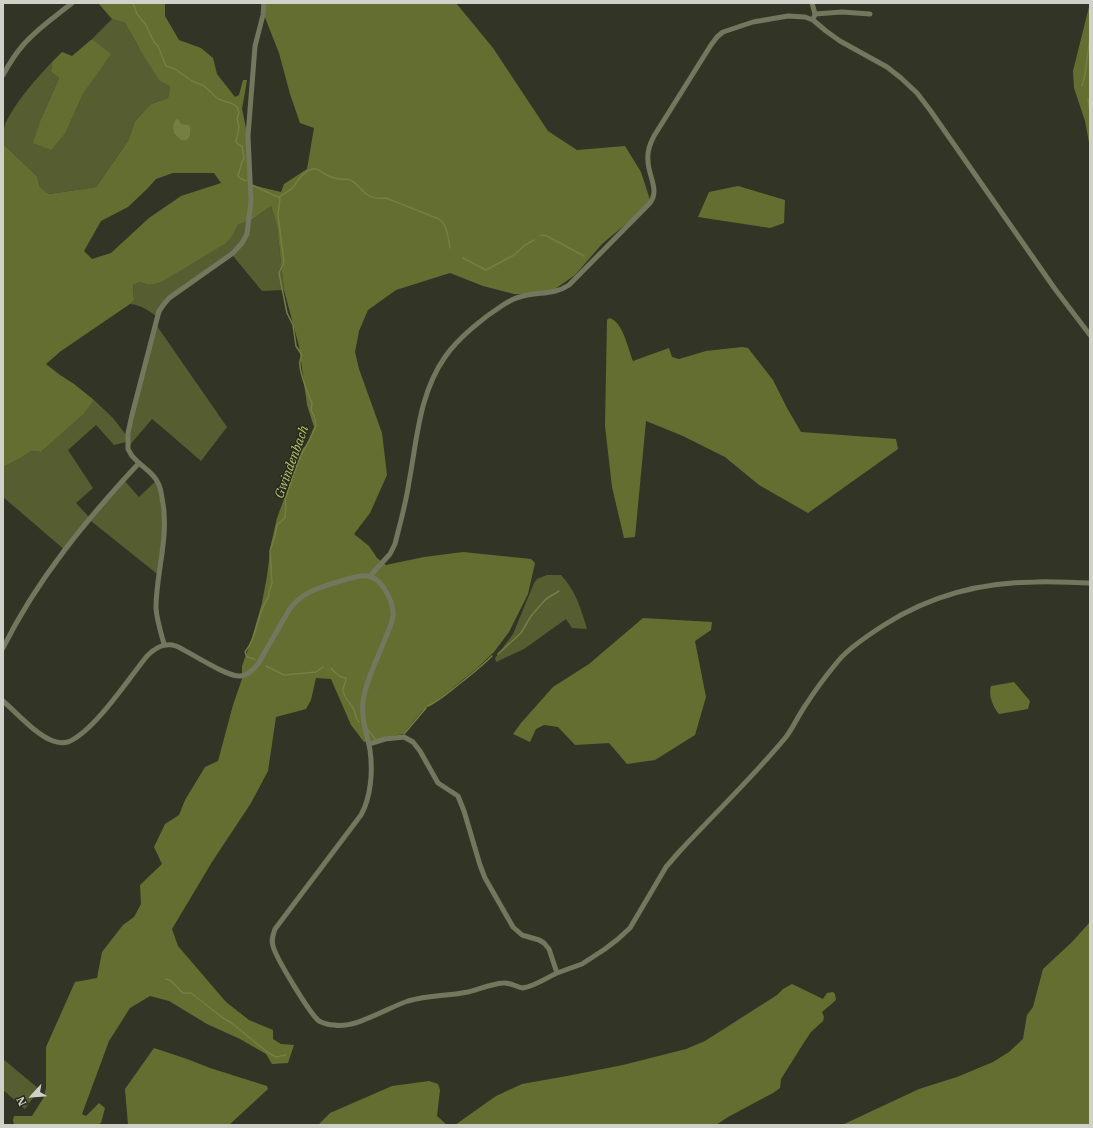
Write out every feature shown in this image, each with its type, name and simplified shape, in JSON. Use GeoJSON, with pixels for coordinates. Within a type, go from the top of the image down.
{"type":"FeatureCollection","features":[{"type":"Feature","properties":{"kind":"street"},"geometry":{"type":"LineString","coordinates":[[3,75],[28,40],[72,3]]}},
{"type":"Feature","properties":{"kind":"street"},"geometry":{"type":"LineString","coordinates":[[164,644],[156,608],[164,544],[163,502],[160,486],[132,456],[128,449],[128,433],[159,311],[169,298],[236,251],[244,240],[248,230],[251,201],[248,136],[256,46],[264,3]]}},
{"type":"Feature","properties":{"kind":"street"},"geometry":{"type":"LineString","coordinates":[[812,3],[815,14],[813,20]]}},
{"type":"Feature","properties":{"kind":"street"},"geometry":{"type":"LineString","coordinates":[[815,14],[842,12],[870,14]]}},
{"type":"Feature","properties":{"kind":"street"},"geometry":{"type":"LineString","coordinates":[[370,576],[390,554],[395,544],[410,481],[413,456],[425,399],[437,369],[449,351],[467,332],[511,300],[522,296],[553,293],[569,285],[650,203],[655,193],[649,170],[649,148],[661,124],[711,44],[723,32],[753,22],[776,17],[805,16],[813,20],[826,32],[887,67],[901,78],[917,93],[1090,335]]}},
{"type":"Feature","properties":{"kind":"street"},"geometry":{"type":"LineString","coordinates":[[3,648],[26,607],[65,548],[139,463]]}},
{"type":"Feature","properties":{"kind":"street"},"geometry":{"type":"LineString","coordinates":[[3,701],[45,737],[58,743],[67,742],[77,737],[92,724],[147,656],[164,644],[180,648],[231,675],[244,676],[252,671],[258,664],[289,610],[301,596],[318,588],[367,575],[377,580],[388,595],[393,609],[393,617],[363,700],[363,719],[370,754],[370,786],[368,798],[361,815],[280,921],[275,929],[272,941],[273,948],[282,965],[319,1021],[335,1026],[348,1025],[420,998],[470,991],[505,982],[520,988],[525,988],[556,973],[582,964],[605,949],[630,928],[666,866],[764,763],[787,735],[806,704],[840,658],[873,632],[897,617],[947,594],[992,584],[1028,582],[1090,583]]}},
{"type":"Feature","properties":{"kind":"street"},"geometry":{"type":"LineString","coordinates":[[369,744],[385,739],[404,737],[413,742],[438,782],[458,796],[485,878],[513,927],[522,934],[539,940],[549,948],[556,973]]}},
{"type":"Feature","properties":{"kind":"shaded area"},"geometry":{"type":"Polygon","coordinates":[[[98,3],[165,3],[165,16],[179,40],[201,48],[213,58],[217,74],[235,97],[239,95],[243,80],[247,80],[242,109],[247,133],[252,185],[281,192],[284,184],[307,169],[314,128],[300,123],[290,94],[279,53],[264,15],[261,3],[456,3],[493,48],[548,131],[577,150],[625,146],[641,172],[651,203],[602,244],[575,275],[555,289],[540,295],[514,294],[483,286],[450,273],[396,290],[368,310],[359,331],[355,352],[359,369],[382,433],[387,475],[370,513],[354,534],[369,546],[377,558],[386,565],[424,557],[463,552],[531,559],[535,563],[528,594],[509,632],[494,652],[476,669],[422,711],[403,734],[364,742],[351,725],[331,679],[316,678],[311,700],[306,709],[276,717],[268,771],[251,803],[212,862],[172,929],[178,946],[226,1002],[249,1020],[273,1030],[273,1039],[281,1044],[294,1045],[288,1063],[272,1064],[266,1054],[240,1039],[207,1024],[169,1001],[150,996],[130,1008],[109,1041],[82,1114],[86,1116],[99,1103],[105,1108],[101,1123],[97,1125],[14,1125],[14,1116],[32,1116],[44,1097],[46,1088],[46,1047],[75,982],[97,978],[102,952],[123,925],[134,917],[141,904],[140,885],[162,864],[154,847],[165,824],[179,815],[185,800],[205,767],[218,761],[233,705],[242,679],[242,666],[262,603],[271,544],[277,518],[290,483],[296,456],[307,444],[314,427],[307,405],[299,346],[284,290],[277,226],[271,206],[253,219],[238,225],[233,235],[226,243],[160,283],[149,285],[140,282],[133,285],[134,300],[130,304],[61,351],[46,364],[94,400],[84,414],[41,452],[31,451],[3,467],[3,144],[37,176],[40,187],[49,194],[96,187],[128,141],[135,121],[151,104],[168,98],[170,86],[159,80],[125,23],[112,19],[98,3]],[[173,173],[156,179],[128,207],[101,221],[84,251],[92,259],[111,253],[149,218],[181,196],[221,183],[214,173],[173,173]]]}},
{"type":"Feature","properties":{"kind":"shaded area"},"geometry":{"type":"Polygon","coordinates":[[[1090,3],[1090,148],[1085,121],[1074,88],[1073,71],[1090,3]]]}},
{"type":"Feature","properties":{"kind":"shaded area"},"geometry":{"type":"Polygon","coordinates":[[[112,19],[125,23],[139,48],[170,86],[168,98],[151,104],[135,121],[128,141],[96,187],[49,194],[40,187],[37,176],[3,144],[6,123],[11,112],[22,97],[52,62],[51,72],[59,78],[41,119],[66,132],[83,94],[110,54],[92,39],[112,19]]]}},
{"type":"Feature","properties":{"kind":"shaded area"},"geometry":{"type":"Polygon","coordinates":[[[92,39],[111,54],[83,94],[66,132],[51,150],[33,143],[41,119],[59,78],[51,72],[52,62],[62,52],[72,56],[92,39]]]}},
{"type":"Feature","properties":{"kind":"shaded area"},"geometry":{"type":"Polygon","coordinates":[[[176,119],[179,120],[181,124],[188,125],[190,127],[190,134],[187,140],[179,138],[174,133],[173,126],[176,119]]]}},
{"type":"Feature","properties":{"kind":"shaded area"},"geometry":{"type":"Polygon","coordinates":[[[738,186],[785,200],[784,223],[770,228],[698,217],[709,192],[738,186]]]}},
{"type":"Feature","properties":{"kind":"shaded area"},"geometry":{"type":"Polygon","coordinates":[[[271,206],[277,226],[284,290],[262,291],[233,256],[171,300],[164,308],[159,318],[142,307],[130,304],[134,299],[133,285],[140,282],[149,285],[160,283],[233,235],[238,225],[253,219],[271,206]]]}},
{"type":"Feature","properties":{"kind":"shaded area"},"geometry":{"type":"Polygon","coordinates":[[[609,318],[618,324],[627,343],[633,361],[669,348],[672,357],[679,359],[706,351],[742,347],[748,348],[773,380],[801,432],[896,439],[898,449],[808,513],[759,485],[725,457],[683,436],[646,421],[635,537],[624,538],[612,487],[605,426],[607,320],[609,318]]]}},
{"type":"Feature","properties":{"kind":"shaded area"},"geometry":{"type":"Polygon","coordinates":[[[157,326],[227,427],[201,461],[152,419],[129,446],[126,442],[114,445],[96,425],[68,450],[93,488],[76,503],[89,517],[122,478],[139,497],[157,480],[166,539],[161,577],[91,521],[66,551],[3,497],[3,467],[31,451],[41,452],[84,414],[94,400],[113,418],[126,435],[157,326]]]}},
{"type":"Feature","properties":{"kind":"shaded area"},"geometry":{"type":"Polygon","coordinates":[[[547,575],[561,575],[571,587],[583,614],[587,629],[572,628],[566,619],[524,649],[496,662],[495,658],[513,634],[534,583],[537,579],[547,575]]]}},
{"type":"Feature","properties":{"kind":"shaded area"},"geometry":{"type":"Polygon","coordinates":[[[643,618],[712,622],[711,630],[695,641],[706,697],[695,735],[655,760],[627,764],[609,743],[575,745],[558,727],[544,725],[536,729],[530,742],[513,734],[553,687],[589,664],[643,618]]]}},
{"type":"Feature","properties":{"kind":"shaded area"},"geometry":{"type":"Polygon","coordinates":[[[1014,682],[1030,701],[1028,709],[999,714],[992,701],[990,693],[991,686],[1014,682]]]}},
{"type":"Feature","properties":{"kind":"shaded area"},"geometry":{"type":"Polygon","coordinates":[[[1090,922],[1090,1125],[842,1125],[919,1089],[957,1077],[993,1062],[1009,1052],[1023,1039],[1027,1015],[1033,1007],[1043,969],[1072,942],[1090,922]]]}},
{"type":"Feature","properties":{"kind":"shaded area"},"geometry":{"type":"Polygon","coordinates":[[[792,984],[823,999],[827,993],[833,992],[836,1000],[822,1012],[824,1017],[823,1021],[811,1032],[803,1044],[781,1079],[780,1088],[716,1125],[455,1125],[496,1096],[522,1084],[623,1065],[686,1049],[705,1041],[792,984]]]}},
{"type":"Feature","properties":{"kind":"shaded area"},"geometry":{"type":"Polygon","coordinates":[[[154,1048],[267,1086],[268,1089],[229,1125],[128,1125],[125,1089],[154,1048]]]}},
{"type":"Feature","properties":{"kind":"shaded area"},"geometry":{"type":"Polygon","coordinates":[[[3,1059],[39,1089],[25,1109],[3,1090],[3,1059]]]}},
{"type":"Feature","properties":{"kind":"shaded area"},"geometry":{"type":"Polygon","coordinates":[[[429,1081],[438,1084],[440,1090],[437,1116],[447,1125],[318,1125],[330,1113],[392,1086],[429,1081]]]}},
{"type":"Feature","properties":{"kind":"waterway","name":"Gwindenbach"},"geometry":{"type":"LineString","coordinates":[[133,3],[137,14],[146,25],[154,42],[158,46],[166,66],[175,69],[192,81],[204,86],[218,99],[233,104],[237,107],[239,112],[237,119],[239,127],[236,142],[242,146],[244,158],[238,176],[246,181]]}},
{"type":"Feature","properties":{"kind":"waterway"},"geometry":{"type":"LineString","coordinates":[[1082,86],[1085,75],[1090,36]]}},
{"type":"Feature","properties":{"kind":"waterway"},"geometry":{"type":"LineString","coordinates":[[1088,99],[1090,112]]}},
{"type":"Feature","properties":{"kind":"waterway"},"geometry":{"type":"LineString","coordinates":[[279,197],[291,189],[306,172],[316,169],[333,178],[350,180],[371,197],[386,198],[439,219],[446,229],[450,248]]}},
{"type":"Feature","properties":{"kind":"waterway","name":"Gwindenbach"},"geometry":{"type":"LineString","coordinates":[[252,185],[280,198],[278,215],[284,262],[279,273],[287,313],[293,325],[296,346],[302,355],[300,369],[304,384],[312,403],[311,410],[316,426],[301,455],[294,473],[285,500],[285,518],[277,525],[270,551],[272,583],[269,596],[261,611],[252,640],[245,652],[247,657],[255,659]]}},
{"type":"Feature","properties":{"kind":"waterway"},"geometry":{"type":"LineString","coordinates":[[541,235],[547,236],[584,256]]}},
{"type":"Feature","properties":{"kind":"waterway"},"geometry":{"type":"LineString","coordinates":[[463,258],[486,270],[514,255],[525,245],[534,240]]}},
{"type":"Feature","properties":{"kind":"waterway"},"geometry":{"type":"LineString","coordinates":[[498,654],[521,633],[531,616],[546,599],[559,591]]}},
{"type":"Feature","properties":{"kind":"waterway"},"geometry":{"type":"LineString","coordinates":[[428,706],[446,695],[492,656]]}},
{"type":"Feature","properties":{"kind":"waterway","name":"Gwindenbach"},"geometry":{"type":"LineString","coordinates":[[266,666],[284,675],[316,672],[323,667]]}},
{"type":"Feature","properties":{"kind":"waterway"},"geometry":{"type":"LineString","coordinates":[[331,668],[338,675],[346,678],[343,689],[344,693],[359,722]]}},
{"type":"Feature","properties":{"kind":"waterway"},"geometry":{"type":"LineString","coordinates":[[404,734],[426,708]]}},
{"type":"Feature","properties":{"kind":"waterway"},"geometry":{"type":"LineString","coordinates":[[368,730],[377,740]]}},
{"type":"Feature","properties":{"kind":"waterway"},"geometry":{"type":"LineString","coordinates":[[165,979],[170,980],[183,993],[191,993],[233,1024],[267,1052],[276,1057],[286,1055]]}}]}
